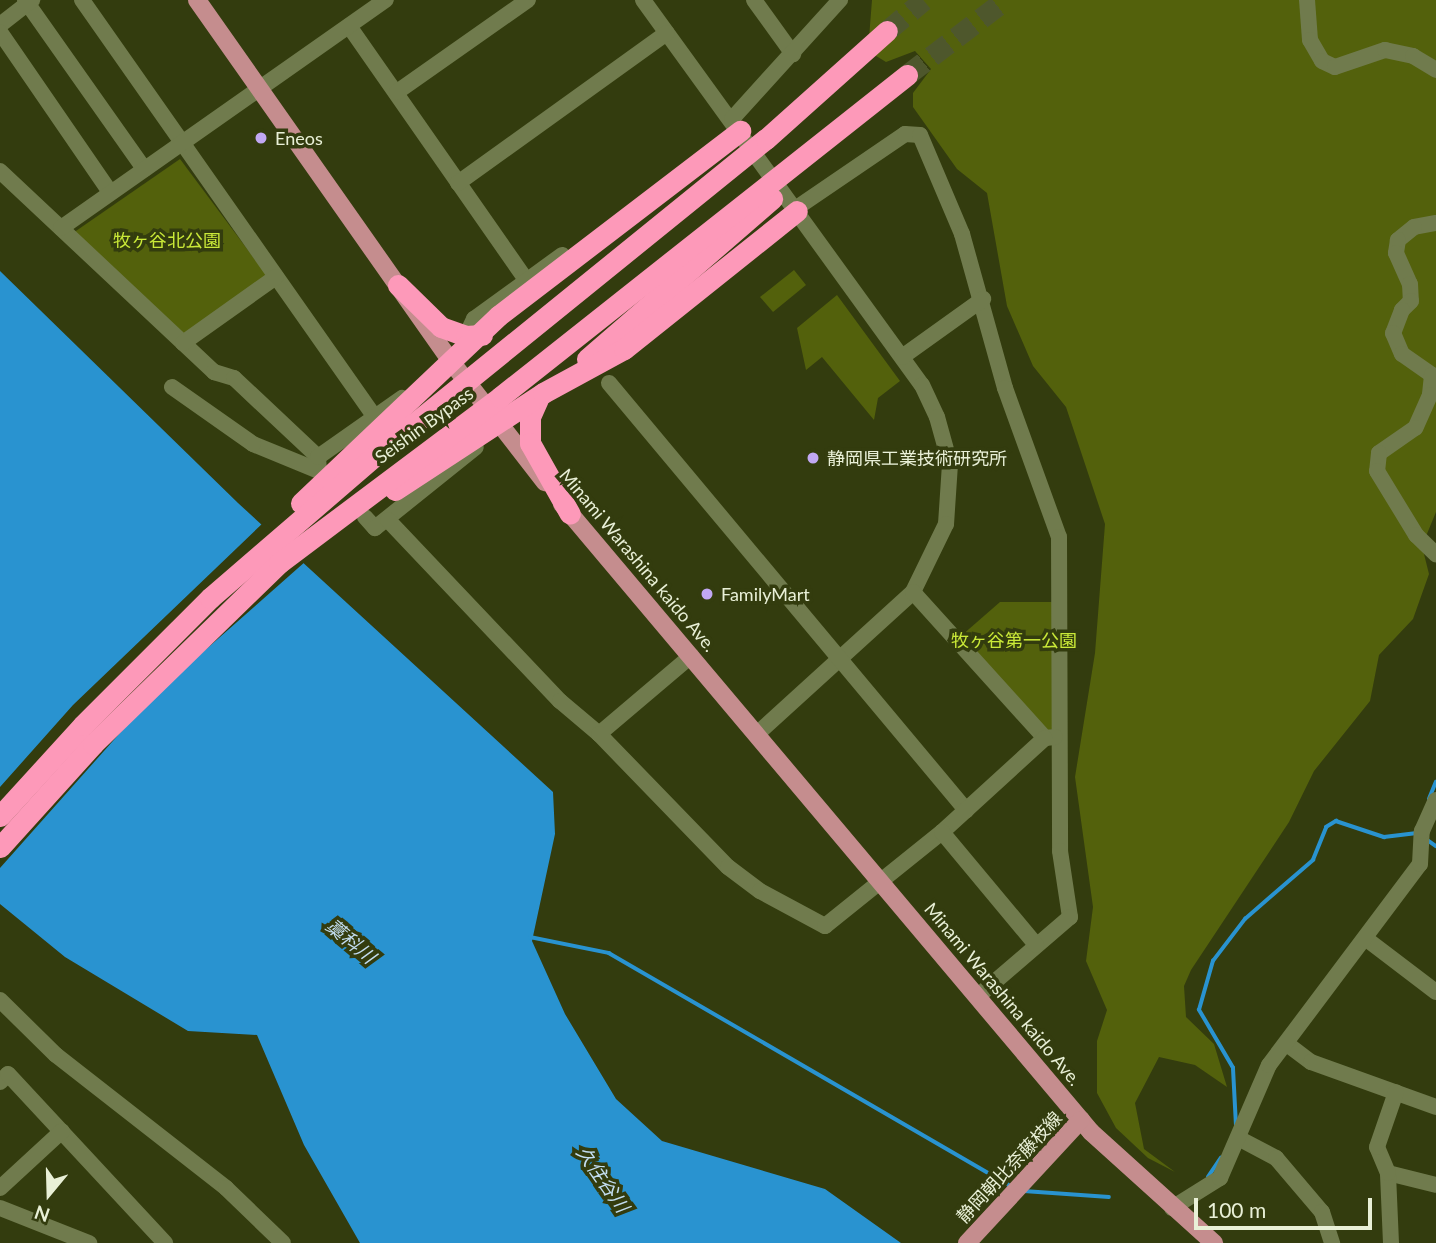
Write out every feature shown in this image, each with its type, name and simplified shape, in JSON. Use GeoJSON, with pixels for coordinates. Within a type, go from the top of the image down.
{"type":"FeatureCollection","features":[{"type":"Feature","properties":{"kind":"highway","name":"Seishin Bypass"},"geometry":{"type":"LineString","coordinates":[[0,816],[210,598],[384,448],[677,212],[852,64],[887,31]]}},
{"type":"Feature","properties":{"kind":"highway"},"geometry":{"type":"LineString","coordinates":[[210,598],[365,440],[463,347],[664,196],[852,64]]}},
{"type":"Feature","properties":{"kind":"highway","name":"Seishin Bypass"},"geometry":{"type":"LineString","coordinates":[[0,847],[221,618],[317,532],[500,397],[907,75]]}},
{"type":"Feature","properties":{"kind":"highway"},"geometry":{"type":"LineString","coordinates":[[500,429],[704,262],[878,99]]}},
{"type":"Feature","properties":{"kind":"highway"},"geometry":{"type":"LineString","coordinates":[[453,365],[664,196],[736,125]]}},
{"type":"Feature","properties":{"kind":"highway"},"geometry":{"type":"LineString","coordinates":[[221,618],[372,505],[543,393],[624,349],[735,264],[796,210]]}},
{"type":"Feature","properties":{"kind":"highway"},"geometry":{"type":"LineString","coordinates":[[398,285],[441,327],[466,336],[495,332]]}},
{"type":"Feature","properties":{"kind":"highway"},"geometry":{"type":"LineString","coordinates":[[538,399],[530,417],[530,443],[570,514]]}},
{"type":"Feature","properties":{"kind":"highway"},"geometry":{"type":"LineString","coordinates":[[0,811],[29,783]]}},
{"type":"Feature","properties":{"kind":"highway"},"geometry":{"type":"LineString","coordinates":[[0,856],[41,802]]}},
{"type":"Feature","properties":{"kind":"main road","name":"Minami Warashina kaido Ave."},"geometry":{"type":"LineString","coordinates":[[197,0],[500,429],[1081,1120],[1172,1208],[1214,1243]]}},
{"type":"Feature","properties":{"kind":"main road","name":"静岡朝比奈藤枝線"},"geometry":{"type":"LineString","coordinates":[[973,1236],[1081,1120]]}},
{"type":"Feature","properties":{"kind":"street"},"geometry":{"type":"LineString","coordinates":[[82,0],[374,416]]}},
{"type":"Feature","properties":{"kind":"street"},"geometry":{"type":"LineString","coordinates":[[61,228],[386,0]]}},
{"type":"Feature","properties":{"kind":"street"},"geometry":{"type":"LineString","coordinates":[[397,92],[528,0]]}},
{"type":"Feature","properties":{"kind":"street"},"geometry":{"type":"LineString","coordinates":[[643,0],[902,357],[937,416],[951,483],[946,524],[913,592],[757,734]]}},
{"type":"Feature","properties":{"kind":"street"},"geometry":{"type":"LineString","coordinates":[[754,0],[793,54]]}},
{"type":"Feature","properties":{"kind":"street"},"geometry":{"type":"LineString","coordinates":[[736,125],[840,0]]}},
{"type":"Feature","properties":{"kind":"street"},"geometry":{"type":"LineString","coordinates":[[1307,0],[1310,40],[1322,61],[1335,67],[1385,50],[1413,56],[1436,70]]}},
{"type":"Feature","properties":{"kind":"street"},"geometry":{"type":"LineString","coordinates":[[0,25],[28,1],[144,169]]}},
{"type":"Feature","properties":{"kind":"street"},"geometry":{"type":"LineString","coordinates":[[349,26],[526,280]]}},
{"type":"Feature","properties":{"kind":"street"},"geometry":{"type":"LineString","coordinates":[[0,32],[110,192]]}},
{"type":"Feature","properties":{"kind":"street"},"geometry":{"type":"LineString","coordinates":[[458,183],[667,33]]}},
{"type":"Feature","properties":{"kind":"street"},"geometry":{"type":"LineString","coordinates":[[796,210],[905,134],[915,132],[942,182],[983,299],[1005,388],[1052,508],[1059,537],[1060,851],[1070,917],[978,996]]}},
{"type":"Feature","properties":{"kind":"street"},"geometry":{"type":"LineString","coordinates":[[466,336],[474,319],[672,171],[692,166]]}},
{"type":"Feature","properties":{"kind":"street"},"geometry":{"type":"LineString","coordinates":[[0,171],[214,372],[233,378],[318,457],[319,471],[270,453],[173,387]]}},
{"type":"Feature","properties":{"kind":"street"},"geometry":{"type":"LineString","coordinates":[[1436,223],[1414,227],[1398,240],[1396,253],[1410,284],[1411,301],[1393,333],[1402,354],[1432,374],[1430,395],[1415,428],[1379,453],[1377,471],[1416,535],[1436,554]]}},
{"type":"Feature","properties":{"kind":"street"},"geometry":{"type":"LineString","coordinates":[[184,343],[276,277]]}},
{"type":"Feature","properties":{"kind":"street"},"geometry":{"type":"LineString","coordinates":[[902,357],[983,299]]}},
{"type":"Feature","properties":{"kind":"street"},"geometry":{"type":"LineString","coordinates":[[318,457],[374,416],[453,365]]}},
{"type":"Feature","properties":{"kind":"street"},"geometry":{"type":"LineString","coordinates":[[608,383],[966,810]]}},
{"type":"Feature","properties":{"kind":"street"},"geometry":{"type":"LineString","coordinates":[[365,517],[375,528],[388,520],[500,429]]}},
{"type":"Feature","properties":{"kind":"street"},"geometry":{"type":"LineString","coordinates":[[388,520],[560,701],[599,734],[728,867],[787,907],[828,926],[942,832],[1045,738],[1061,737]]}},
{"type":"Feature","properties":{"kind":"street"},"geometry":{"type":"LineString","coordinates":[[913,592],[1045,738]]}},
{"type":"Feature","properties":{"kind":"street"},"geometry":{"type":"LineString","coordinates":[[599,734],[691,656]]}},
{"type":"Feature","properties":{"kind":"street"},"geometry":{"type":"LineString","coordinates":[[1172,1208],[1220,1178],[1240,1139],[1269,1065],[1365,938],[1428,865],[1422,831],[1436,800]]}},
{"type":"Feature","properties":{"kind":"street"},"geometry":{"type":"LineString","coordinates":[[942,832],[1036,945]]}},
{"type":"Feature","properties":{"kind":"street"},"geometry":{"type":"LineString","coordinates":[[1365,938],[1436,992]]}},
{"type":"Feature","properties":{"kind":"street"},"geometry":{"type":"LineString","coordinates":[[0,1000],[56,1055]]}},
{"type":"Feature","properties":{"kind":"street"},"geometry":{"type":"LineString","coordinates":[[0,1015],[56,1055],[226,1188],[283,1243]]}},
{"type":"Feature","properties":{"kind":"street"},"geometry":{"type":"LineString","coordinates":[[1287,1044],[1311,1062],[1436,1107]]}},
{"type":"Feature","properties":{"kind":"street"},"geometry":{"type":"LineString","coordinates":[[0,1082],[8,1074],[165,1243]]}},
{"type":"Feature","properties":{"kind":"street"},"geometry":{"type":"LineString","coordinates":[[1391,1243],[1388,1173],[1377,1147],[1396,1092]]}},
{"type":"Feature","properties":{"kind":"street"},"geometry":{"type":"LineString","coordinates":[[0,1188],[62,1131]]}},
{"type":"Feature","properties":{"kind":"street"},"geometry":{"type":"LineString","coordinates":[[1240,1139],[1276,1158],[1322,1212],[1332,1243]]}},
{"type":"Feature","properties":{"kind":"street"},"geometry":{"type":"LineString","coordinates":[[1388,1173],[1436,1185]]}},
{"type":"Feature","properties":{"kind":"street"},"geometry":{"type":"LineString","coordinates":[[0,1208],[89,1243]]}},
{"type":"Feature","properties":{"kind":"green space"},"geometry":{"type":"Polygon","coordinates":[[[872,0],[1436,0],[1436,512],[1422,546],[1429,574],[1413,619],[1379,655],[1370,701],[1314,771],[1289,822],[1191,970],[1184,986],[1186,1017],[1214,1044],[1227,1087],[1195,1065],[1159,1057],[1135,1103],[1144,1149],[1175,1172],[1148,1158],[1116,1128],[1097,1093],[1097,1041],[1107,1010],[1086,961],[1093,907],[1075,777],[1095,653],[1105,524],[1066,407],[1033,366],[1007,306],[987,193],[957,169],[913,107],[913,93],[931,69],[915,51],[886,62],[868,51],[872,0]]]}},
{"type":"Feature","properties":{"kind":"green space","name":"牧ヶ谷北公園"},"geometry":{"type":"Polygon","coordinates":[[[180,159],[268,277],[183,336],[73,233],[180,159]]]}},
{"type":"Feature","properties":{"kind":"green space"},"geometry":{"type":"Polygon","coordinates":[[[794,270],[806,285],[773,312],[760,297],[794,270]]]}},
{"type":"Feature","properties":{"kind":"green space"},"geometry":{"type":"Polygon","coordinates":[[[837,295],[900,381],[878,398],[874,420],[822,357],[806,370],[797,328],[837,295]]]}},
{"type":"Feature","properties":{"kind":"green space","name":"牧ヶ谷第一公園"},"geometry":{"type":"Polygon","coordinates":[[[1000,602],[1053,602],[1052,729],[1045,732],[961,636],[1000,602]]]}},
{"type":"Feature","properties":{"kind":"water"},"geometry":{"type":"Polygon","coordinates":[[[0,271],[238,503],[553,792],[555,834],[532,941],[565,1014],[616,1099],[662,1141],[825,1189],[901,1243],[360,1243],[304,1145],[257,1035],[188,1031],[65,957],[0,904],[0,271]]]}},
{"type":"Feature","properties":{"kind":"pier"},"geometry":{"type":"Polygon","coordinates":[[[264,522],[306,561],[152,697],[0,868],[0,787],[73,705],[264,522]]]}},
{"type":"Feature","properties":{"kind":"waterway"},"geometry":{"type":"LineString","coordinates":[[1429,799],[1436,782]]}},
{"type":"Feature","properties":{"kind":"waterway"},"geometry":{"type":"LineString","coordinates":[[1236,1126],[1233,1068],[1199,1010],[1213,961],[1245,919],[1313,860],[1326,827],[1336,821],[1384,837],[1417,833]]}},
{"type":"Feature","properties":{"kind":"waterway"},"geometry":{"type":"LineString","coordinates":[[1426,839],[1436,846]]}},
{"type":"Feature","properties":{"kind":"waterway"},"geometry":{"type":"LineString","coordinates":[[530,937],[609,953],[1011,1186]]}},
{"type":"Feature","properties":{"kind":"waterway"},"geometry":{"type":"LineString","coordinates":[[1208,1177],[1221,1158]]}},
{"type":"Feature","properties":{"kind":"waterway"},"geometry":{"type":"LineString","coordinates":[[1024,1191],[1109,1197]]}},
{"type":"Feature","properties":{"kind":"tunnel"},"geometry":{"type":"LineString","coordinates":[[887,31],[924,0]]}},
{"type":"Feature","properties":{"kind":"tunnel"},"geometry":{"type":"LineString","coordinates":[[907,75],[1005,0]]}},
{"type":"Feature","properties":{"kind":"place","name":"Eneos"},"geometry":{"type":"Point","coordinates":[261,138]}},
{"type":"Feature","properties":{"kind":"place","name":"静岡県工業技術研究所"},"geometry":{"type":"Point","coordinates":[813,458]}},
{"type":"Feature","properties":{"kind":"place","name":"FamilyMart"},"geometry":{"type":"Point","coordinates":[707,594]}},
{"type":"Feature","properties":{"kind":"water label","name":"藁科川"},"geometry":{"type":"Point","coordinates":[351,941]}},
{"type":"Feature","properties":{"kind":"water label","name":"久住谷川"},"geometry":{"type":"Point","coordinates":[603,1179]}}]}
